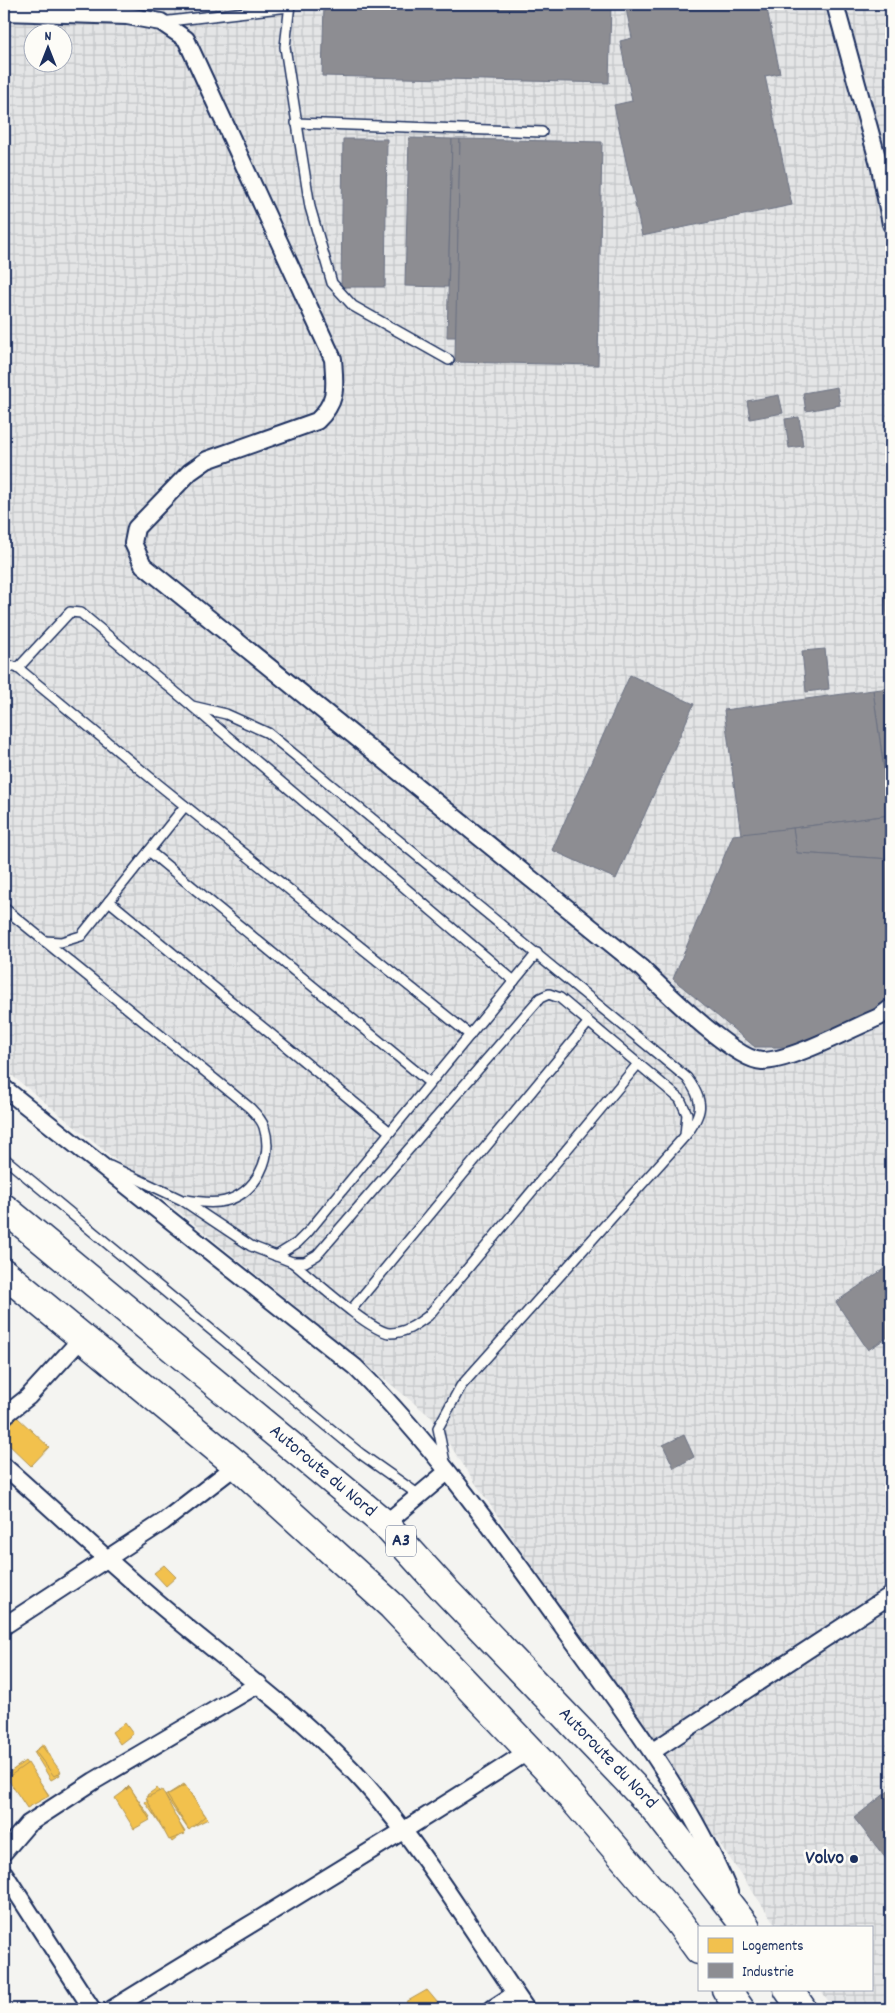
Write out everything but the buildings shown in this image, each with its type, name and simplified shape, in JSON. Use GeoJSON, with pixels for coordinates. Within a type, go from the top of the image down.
{"type":"FeatureCollection","features":[{"type":"Feature","properties":{"kind":"highway","name":"Autoroute du Nord"},"geometry":{"type":"LineString","coordinates":[[4,1208],[384,1524],[654,1808],[743,1922]]}},
{"type":"Feature","properties":{"kind":"highway"},"geometry":{"type":"LineString","coordinates":[[4,1273],[237,1465],[392,1606],[530,1750],[678,1921],[698,1949]]}},
{"type":"Feature","properties":{"kind":"highway"},"geometry":{"type":"LineString","coordinates":[[727,1990],[740,2009]]}},
{"type":"Feature","properties":{"kind":"highway"},"geometry":{"type":"LineString","coordinates":[[789,1990],[802,2009]]}},
{"type":"Feature","properties":{"kind":"street"},"geometry":{"type":"LineString","coordinates":[[835,4],[880,168],[891,224]]}},
{"type":"Feature","properties":{"kind":"street"},"geometry":{"type":"LineString","coordinates":[[4,12],[127,16],[161,22],[186,39],[333,360],[335,384],[330,408],[317,421],[206,460],[190,472],[136,528],[133,543],[143,565],[640,968],[685,1009],[742,1055],[756,1060],[781,1058],[879,1017],[891,1008]]}},
{"type":"Feature","properties":{"kind":"street"},"geometry":{"type":"LineString","coordinates":[[4,1088],[355,1367],[390,1401],[491,1526],[653,1751],[712,1852],[743,1922]]}},
{"type":"Feature","properties":{"kind":"street"},"geometry":{"type":"LineString","coordinates":[[4,1416],[28,1397],[82,1338]]}},
{"type":"Feature","properties":{"kind":"street"},"geometry":{"type":"LineString","coordinates":[[4,1626],[163,1522],[237,1465]]}},
{"type":"Feature","properties":{"kind":"street"},"geometry":{"type":"LineString","coordinates":[[4,1466],[107,1560],[177,1620],[259,1684],[312,1730],[366,1784],[406,1831],[526,2009]]}},
{"type":"Feature","properties":{"kind":"street"},"geometry":{"type":"LineString","coordinates":[[384,1524],[447,1472]]}},
{"type":"Feature","properties":{"kind":"street"},"geometry":{"type":"LineString","coordinates":[[653,1751],[891,1595]]}},
{"type":"Feature","properties":{"kind":"street"},"geometry":{"type":"LineString","coordinates":[[4,1852],[28,1824],[259,1684]]}},
{"type":"Feature","properties":{"kind":"street"},"geometry":{"type":"LineString","coordinates":[[112,2009],[246,1926],[406,1831],[530,1750]]}},
{"type":"Feature","properties":{"kind":"street"},"geometry":{"type":"LineString","coordinates":[[4,1873],[92,2009]]}},
{"type":"Feature","properties":{"kind":"street"},"geometry":{"type":"LineString","coordinates":[[492,2009],[515,1994]]}},
{"type":"Feature","properties":{"kind":"lane"},"geometry":{"type":"LineString","coordinates":[[161,22],[289,5],[285,47],[296,123],[310,207],[332,283],[354,306],[449,360]]}},
{"type":"Feature","properties":{"kind":"lane"},"geometry":{"type":"LineString","coordinates":[[296,123],[542,132]]}},
{"type":"Feature","properties":{"kind":"lane"},"geometry":{"type":"LineString","coordinates":[[18,668],[70,612],[81,613],[514,981]]}},
{"type":"Feature","properties":{"kind":"lane"},"geometry":{"type":"LineString","coordinates":[[4,664],[18,668],[185,806],[470,1035]]}},
{"type":"Feature","properties":{"kind":"lane"},"geometry":{"type":"LineString","coordinates":[[192,706],[226,714],[268,733],[687,1078],[698,1092],[700,1110],[698,1120],[461,1386],[438,1428],[447,1472]]}},
{"type":"Feature","properties":{"kind":"lane"},"geometry":{"type":"LineString","coordinates":[[44,941],[62,942],[81,936],[185,806]]}},
{"type":"Feature","properties":{"kind":"lane"},"geometry":{"type":"LineString","coordinates":[[149,851],[430,1083]]}},
{"type":"Feature","properties":{"kind":"lane"},"geometry":{"type":"LineString","coordinates":[[109,901],[390,1132]]}},
{"type":"Feature","properties":{"kind":"lane"},"geometry":{"type":"LineString","coordinates":[[4,908],[250,1108],[264,1126],[266,1148],[262,1171],[246,1192],[224,1201],[201,1202],[182,1200]]}},
{"type":"Feature","properties":{"kind":"lane"},"geometry":{"type":"LineString","coordinates":[[276,1256],[297,1243],[308,1232],[537,953]]}},
{"type":"Feature","properties":{"kind":"lane"},"geometry":{"type":"LineString","coordinates":[[292,1262],[305,1262],[318,1255],[540,998],[550,994],[560,998],[680,1099],[687,1114],[685,1136]]}},
{"type":"Feature","properties":{"kind":"lane"},"geometry":{"type":"LineString","coordinates":[[351,1310],[588,1023]]}},
{"type":"Feature","properties":{"kind":"lane"},"geometry":{"type":"LineString","coordinates":[[84,1153],[182,1200],[252,1246],[292,1262],[369,1324],[387,1333],[400,1332],[414,1327],[428,1316],[638,1064]]}},
{"type":"Feature","properties":{"kind":"lane"},"geometry":{"type":"LineString","coordinates":[[4,1158],[361,1454],[419,1495]]}},
{"type":"Feature","properties":{"kind":"shaded area"},"geometry":{"type":"Polygon","coordinates":[[[4,4],[891,4],[891,2009],[834,2009],[821,1990],[872,1990],[872,1926],[776,1926],[651,1744],[431,1417],[4,1069],[4,4]]]}},
{"type":"Feature","properties":{"kind":"place","name":"Volvo"},"geometry":{"type":"Point","coordinates":[854,1859]}}]}
